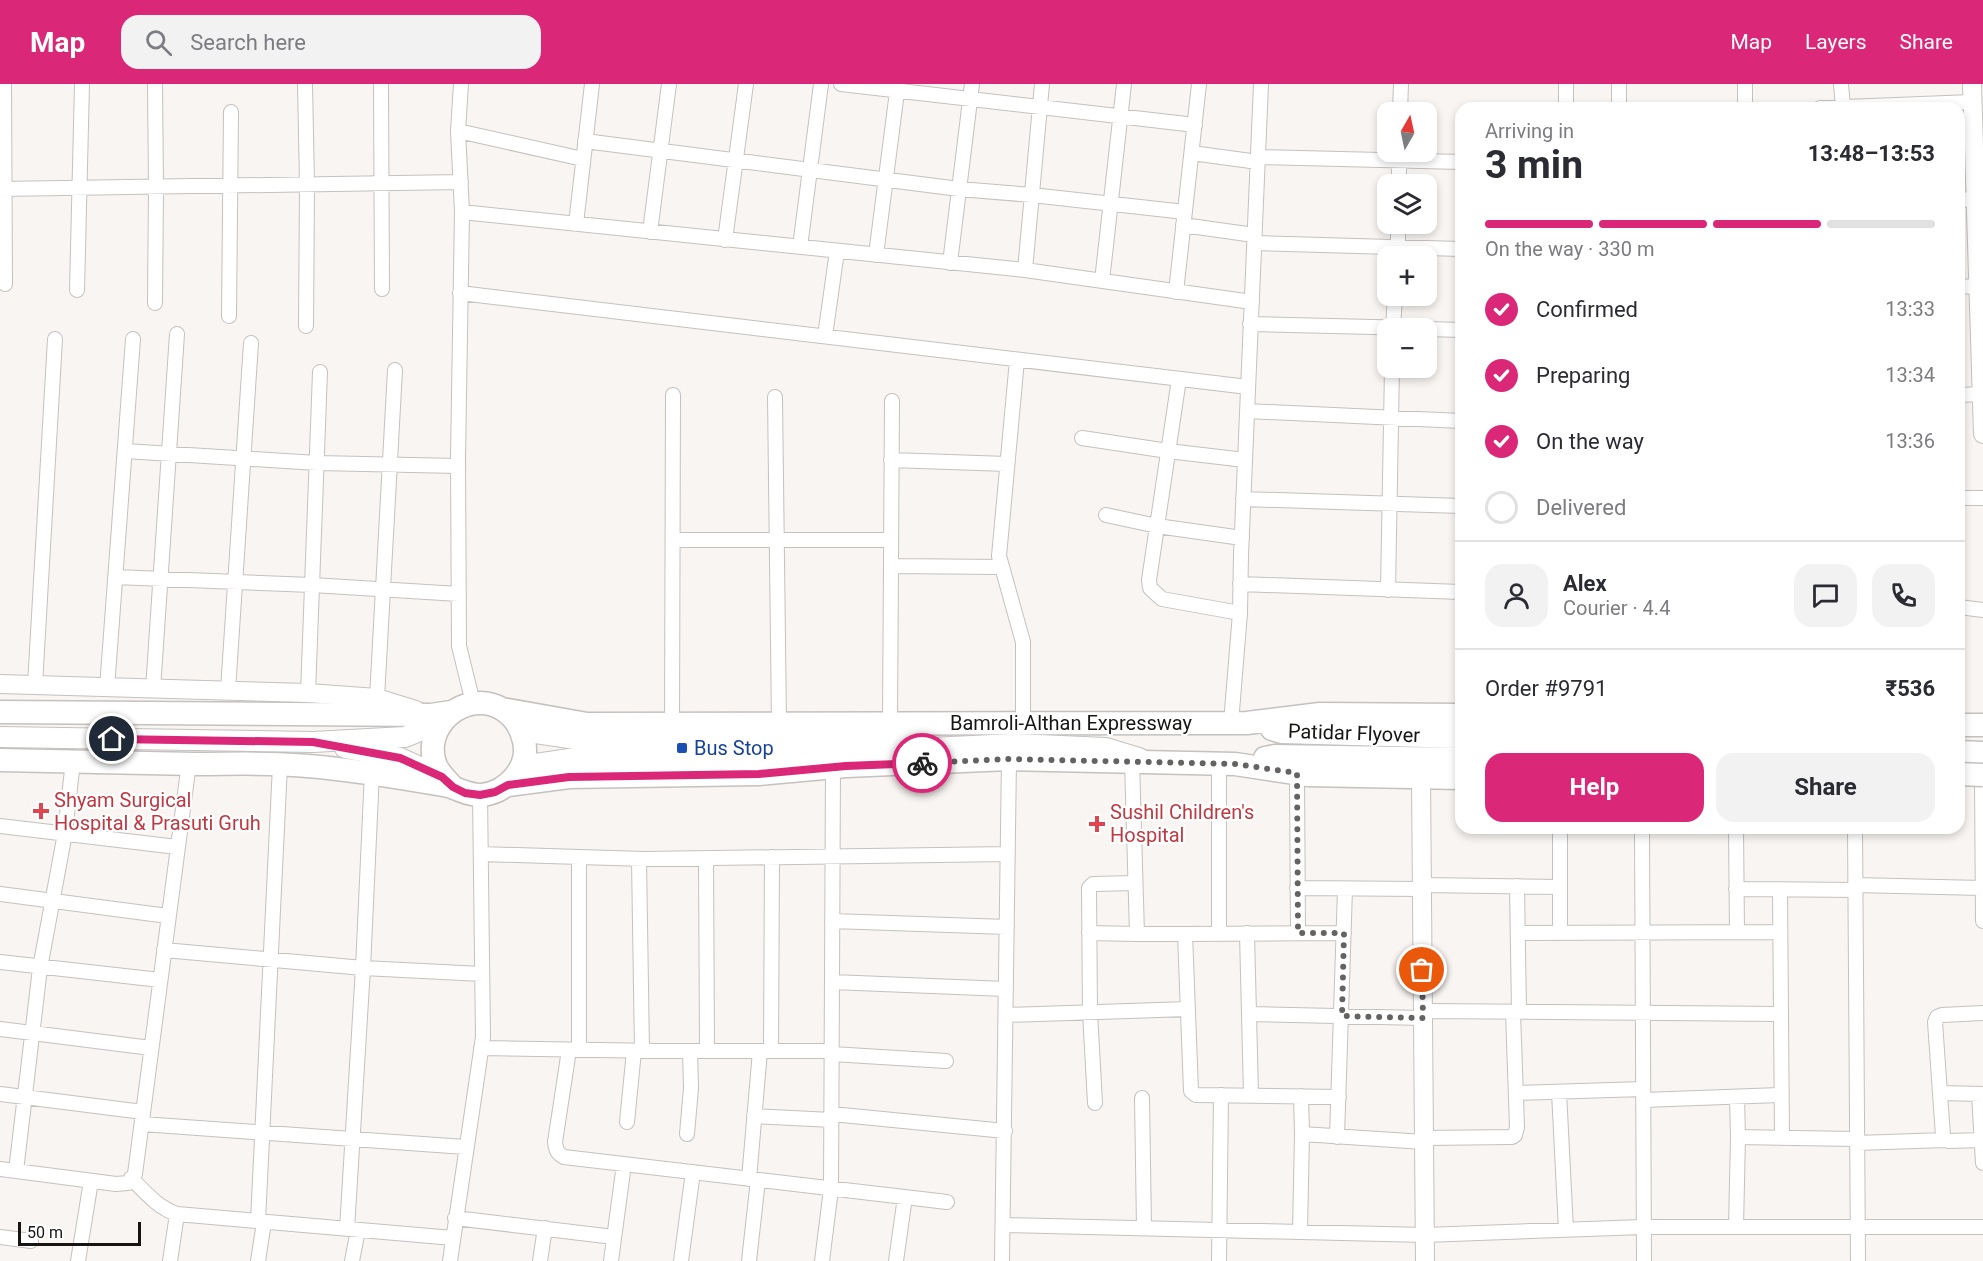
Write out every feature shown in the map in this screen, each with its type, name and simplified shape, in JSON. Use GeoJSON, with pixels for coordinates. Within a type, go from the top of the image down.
{"type":"FeatureCollection","features":[{"type":"Feature","properties":{"kind":"main road"},"geometry":{"type":"LineString","coordinates":[[0,737],[313,742],[405,737],[441,716],[472,703],[488,704],[502,709],[514,718],[522,731],[525,745],[522,766],[518,774],[508,785],[495,792],[480,795],[465,793],[400,758],[313,742]]}},
{"type":"Feature","properties":{"kind":"main road","name":"Bamroli-Althan Expressway"},"geometry":{"type":"LineString","coordinates":[[502,709],[587,724],[1239,723],[1320,714],[1455,715]]}},
{"type":"Feature","properties":{"kind":"main road"},"geometry":{"type":"LineString","coordinates":[[0,712],[441,716]]}},
{"type":"Feature","properties":{"kind":"main road"},"geometry":{"type":"LineString","coordinates":[[441,716],[433,750],[435,764],[447,782]]}},
{"type":"Feature","properties":{"kind":"main road"},"geometry":{"type":"LineString","coordinates":[[522,731],[583,740],[1113,733],[1145,722]]}},
{"type":"Feature","properties":{"kind":"main road","name":"Patidar Flyover"},"geometry":{"type":"LineString","coordinates":[[1239,723],[1282,732],[1455,736]]}},
{"type":"Feature","properties":{"kind":"main road"},"geometry":{"type":"LineString","coordinates":[[1965,724],[1983,725]]}},
{"type":"Feature","properties":{"kind":"main road"},"geometry":{"type":"LineString","coordinates":[[522,766],[583,757],[718,758],[1014,744],[1106,748],[1139,761]]}},
{"type":"Feature","properties":{"kind":"main road"},"geometry":{"type":"LineString","coordinates":[[1965,752],[1983,753]]}},
{"type":"Feature","properties":{"kind":"main road","name":"Patidar Flyover"},"geometry":{"type":"LineString","coordinates":[[1227,763],[1275,756],[1455,759]]}},
{"type":"Feature","properties":{"kind":"main road"},"geometry":{"type":"LineString","coordinates":[[508,785],[569,777],[759,774],[833,767],[1009,759],[1227,763],[1297,773],[1455,778]]}},
{"type":"Feature","properties":{"kind":"main road"},"geometry":{"type":"LineString","coordinates":[[0,760],[280,765],[372,772],[447,782]]}},
{"type":"Feature","properties":{"kind":"main road"},"geometry":{"type":"LineString","coordinates":[[1965,774],[1983,776]]}},
{"type":"Feature","properties":{"kind":"main road"},"geometry":{"type":"LineString","coordinates":[[1965,780],[1983,776]]}},
{"type":"Feature","properties":{"kind":"street"},"geometry":{"type":"LineString","coordinates":[[4,84],[2,189],[5,284]]}},
{"type":"Feature","properties":{"kind":"street"},"geometry":{"type":"LineString","coordinates":[[77,290],[82,84]]}},
{"type":"Feature","properties":{"kind":"street"},"geometry":{"type":"LineString","coordinates":[[154,303],[155,84]]}},
{"type":"Feature","properties":{"kind":"street"},"geometry":{"type":"LineString","coordinates":[[305,84],[306,326]]}},
{"type":"Feature","properties":{"kind":"street"},"geometry":{"type":"LineString","coordinates":[[381,84],[382,289]]}},
{"type":"Feature","properties":{"kind":"street"},"geometry":{"type":"LineString","coordinates":[[461,84],[458,131],[462,213],[458,466],[459,646],[472,703]]}},
{"type":"Feature","properties":{"kind":"street"},"geometry":{"type":"LineString","coordinates":[[650,232],[669,84]]}},
{"type":"Feature","properties":{"kind":"street"},"geometry":{"type":"LineString","coordinates":[[725,240],[746,84]]}},
{"type":"Feature","properties":{"kind":"street"},"geometry":{"type":"LineString","coordinates":[[800,247],[820,84]]}},
{"type":"Feature","properties":{"kind":"street"},"geometry":{"type":"LineString","coordinates":[[841,84],[897,88],[1040,108],[1195,125]]}},
{"type":"Feature","properties":{"kind":"street"},"geometry":{"type":"LineString","coordinates":[[950,263],[972,84]]}},
{"type":"Feature","properties":{"kind":"street"},"geometry":{"type":"LineString","coordinates":[[1025,270],[1042,84]]}},
{"type":"Feature","properties":{"kind":"street"},"geometry":{"type":"LineString","coordinates":[[1102,281],[1124,84]]}},
{"type":"Feature","properties":{"kind":"street"},"geometry":{"type":"LineString","coordinates":[[1176,292],[1199,84]]}},
{"type":"Feature","properties":{"kind":"street"},"geometry":{"type":"LineString","coordinates":[[1239,723],[1240,584],[1261,84]]}},
{"type":"Feature","properties":{"kind":"street"},"geometry":{"type":"LineString","coordinates":[[1400,102],[1401,84]]}},
{"type":"Feature","properties":{"kind":"street"},"geometry":{"type":"LineString","coordinates":[[1566,84],[1566,102]]}},
{"type":"Feature","properties":{"kind":"street"},"geometry":{"type":"LineString","coordinates":[[1619,84],[1619,102]]}},
{"type":"Feature","properties":{"kind":"street"},"geometry":{"type":"LineString","coordinates":[[1745,84],[1745,102]]}},
{"type":"Feature","properties":{"kind":"street"},"geometry":{"type":"LineString","coordinates":[[1841,84],[1843,102]]}},
{"type":"Feature","properties":{"kind":"street"},"geometry":{"type":"LineString","coordinates":[[576,224],[585,141],[587,85]]}},
{"type":"Feature","properties":{"kind":"street"},"geometry":{"type":"LineString","coordinates":[[876,255],[897,88]]}},
{"type":"Feature","properties":{"kind":"street"},"geometry":{"type":"LineString","coordinates":[[1889,102],[1972,93],[1967,200],[1978,286],[1983,434]]}},
{"type":"Feature","properties":{"kind":"street"},"geometry":{"type":"LineString","coordinates":[[229,316],[231,112]]}},
{"type":"Feature","properties":{"kind":"street"},"geometry":{"type":"LineString","coordinates":[[458,131],[583,159]]}},
{"type":"Feature","properties":{"kind":"street"},"geometry":{"type":"LineString","coordinates":[[585,141],[959,189],[1111,204],[1184,219],[1254,239],[1377,250]]}},
{"type":"Feature","properties":{"kind":"street"},"geometry":{"type":"LineString","coordinates":[[1192,153],[1258,160],[1377,157]]}},
{"type":"Feature","properties":{"kind":"street"},"geometry":{"type":"LineString","coordinates":[[1437,160],[1455,161]]}},
{"type":"Feature","properties":{"kind":"street"},"geometry":{"type":"LineString","coordinates":[[2,189],[461,182]]}},
{"type":"Feature","properties":{"kind":"street"},"geometry":{"type":"LineString","coordinates":[[462,213],[1025,270],[1252,302]]}},
{"type":"Feature","properties":{"kind":"street"},"geometry":{"type":"LineString","coordinates":[[1437,250],[1455,249]]}},
{"type":"Feature","properties":{"kind":"street"},"geometry":{"type":"LineString","coordinates":[[825,336],[837,251]]}},
{"type":"Feature","properties":{"kind":"street"},"geometry":{"type":"LineString","coordinates":[[1965,287],[1978,286]]}},
{"type":"Feature","properties":{"kind":"street"},"geometry":{"type":"LineString","coordinates":[[460,293],[1248,387]]}},
{"type":"Feature","properties":{"kind":"street"},"geometry":{"type":"LineString","coordinates":[[1251,324],[1377,328]]}},
{"type":"Feature","properties":{"kind":"street"},"geometry":{"type":"LineString","coordinates":[[1437,329],[1455,330]]}},
{"type":"Feature","properties":{"kind":"street"},"geometry":{"type":"LineString","coordinates":[[153,689],[177,334]]}},
{"type":"Feature","properties":{"kind":"street"},"geometry":{"type":"LineString","coordinates":[[34,685],[55,339]]}},
{"type":"Feature","properties":{"kind":"street"},"geometry":{"type":"LineString","coordinates":[[106,688],[133,339]]}},
{"type":"Feature","properties":{"kind":"street"},"geometry":{"type":"LineString","coordinates":[[228,690],[251,343]]}},
{"type":"Feature","properties":{"kind":"street"},"geometry":{"type":"LineString","coordinates":[[1017,360],[999,543],[1002,567],[1023,642],[1023,722]]}},
{"type":"Feature","properties":{"kind":"street"},"geometry":{"type":"LineString","coordinates":[[377,698],[395,370]]}},
{"type":"Feature","properties":{"kind":"street"},"geometry":{"type":"LineString","coordinates":[[308,693],[320,372]]}},
{"type":"Feature","properties":{"kind":"street"},"geometry":{"type":"LineString","coordinates":[[1388,590],[1392,378]]}},
{"type":"Feature","properties":{"kind":"street"},"geometry":{"type":"LineString","coordinates":[[1179,379],[1149,580],[1150,588],[1155,595],[1161,598],[1240,613]]}},
{"type":"Feature","properties":{"kind":"street"},"geometry":{"type":"LineString","coordinates":[[1965,395],[1982,394]]}},
{"type":"Feature","properties":{"kind":"street"},"geometry":{"type":"LineString","coordinates":[[672,724],[673,395]]}},
{"type":"Feature","properties":{"kind":"street"},"geometry":{"type":"LineString","coordinates":[[775,397],[779,724]]}},
{"type":"Feature","properties":{"kind":"street"},"geometry":{"type":"LineString","coordinates":[[890,723],[891,401]]}},
{"type":"Feature","properties":{"kind":"street"},"geometry":{"type":"LineString","coordinates":[[1247,411],[1455,421]]}},
{"type":"Feature","properties":{"kind":"street"},"geometry":{"type":"LineString","coordinates":[[1082,438],[1245,460]]}},
{"type":"Feature","properties":{"kind":"street"},"geometry":{"type":"LineString","coordinates":[[125,452],[317,463],[458,466]]}},
{"type":"Feature","properties":{"kind":"street"},"geometry":{"type":"LineString","coordinates":[[891,460],[1007,464]]}},
{"type":"Feature","properties":{"kind":"street"},"geometry":{"type":"LineString","coordinates":[[1243,498],[1455,506]]}},
{"type":"Feature","properties":{"kind":"street"},"geometry":{"type":"LineString","coordinates":[[1965,498],[1983,498]]}},
{"type":"Feature","properties":{"kind":"street"},"geometry":{"type":"LineString","coordinates":[[1106,515],[1157,526],[1242,538]]}},
{"type":"Feature","properties":{"kind":"street"},"geometry":{"type":"LineString","coordinates":[[673,540],[891,540]]}},
{"type":"Feature","properties":{"kind":"street"},"geometry":{"type":"LineString","coordinates":[[891,566],[1002,567]]}},
{"type":"Feature","properties":{"kind":"street"},"geometry":{"type":"LineString","coordinates":[[115,577],[459,594]]}},
{"type":"Feature","properties":{"kind":"street"},"geometry":{"type":"LineString","coordinates":[[1240,584],[1455,592]]}},
{"type":"Feature","properties":{"kind":"street"},"geometry":{"type":"LineString","coordinates":[[1965,608],[1983,610]]}},
{"type":"Feature","properties":{"kind":"street"},"geometry":{"type":"LineString","coordinates":[[0,684],[228,690],[377,698],[441,716]]}},
{"type":"Feature","properties":{"kind":"street"},"geometry":{"type":"LineString","coordinates":[[1002,1261],[1009,759]]}},
{"type":"Feature","properties":{"kind":"street"},"geometry":{"type":"LineString","coordinates":[[16,1171],[40,968],[65,833],[73,761]]}},
{"type":"Feature","properties":{"kind":"street"},"geometry":{"type":"LineString","coordinates":[[1137,934],[1135,884],[1139,761]]}},
{"type":"Feature","properties":{"kind":"street"},"geometry":{"type":"LineString","coordinates":[[1219,933],[1227,763]]}},
{"type":"Feature","properties":{"kind":"street"},"geometry":{"type":"LineString","coordinates":[[0,1169],[116,1184],[128,1183],[135,1174],[189,764]]}},
{"type":"Feature","properties":{"kind":"street"},"geometry":{"type":"LineString","coordinates":[[258,1261],[280,765]]}},
{"type":"Feature","properties":{"kind":"street"},"geometry":{"type":"LineString","coordinates":[[822,1261],[831,1189],[833,767]]}},
{"type":"Feature","properties":{"kind":"street"},"geometry":{"type":"LineString","coordinates":[[352,1261],[352,1140],[372,772]]}},
{"type":"Feature","properties":{"kind":"street"},"geometry":{"type":"LineString","coordinates":[[1297,773],[1298,933]]}},
{"type":"Feature","properties":{"kind":"street"},"geometry":{"type":"LineString","coordinates":[[1983,776],[1983,921]]}},
{"type":"Feature","properties":{"kind":"street"},"geometry":{"type":"LineString","coordinates":[[1421,778],[1425,1261]]}},
{"type":"Feature","properties":{"kind":"street"},"geometry":{"type":"LineString","coordinates":[[450,1261],[483,1037],[480,795]]}},
{"type":"Feature","properties":{"kind":"street"},"geometry":{"type":"LineString","coordinates":[[0,826],[177,848]]}},
{"type":"Feature","properties":{"kind":"street"},"geometry":{"type":"LineString","coordinates":[[1560,834],[1560,932]]}},
{"type":"Feature","properties":{"kind":"street"},"geometry":{"type":"LineString","coordinates":[[1642,834],[1644,1261]]}},
{"type":"Feature","properties":{"kind":"street"},"geometry":{"type":"LineString","coordinates":[[1736,834],[1737,932]]}},
{"type":"Feature","properties":{"kind":"street"},"geometry":{"type":"LineString","coordinates":[[1855,834],[1858,1261]]}},
{"type":"Feature","properties":{"kind":"street"},"geometry":{"type":"LineString","coordinates":[[481,854],[639,859],[1008,854]]}},
{"type":"Feature","properties":{"kind":"street"},"geometry":{"type":"LineString","coordinates":[[579,857],[574,1050],[555,1149],[558,1154],[564,1157],[947,1202]]}},
{"type":"Feature","properties":{"kind":"street"},"geometry":{"type":"LineString","coordinates":[[749,1261],[754,1179],[754,1116],[766,1051],[772,857]]}},
{"type":"Feature","properties":{"kind":"street"},"geometry":{"type":"LineString","coordinates":[[706,858],[707,1051]]}},
{"type":"Feature","properties":{"kind":"street"},"geometry":{"type":"LineString","coordinates":[[627,1122],[638,1051],[639,859]]}},
{"type":"Feature","properties":{"kind":"street"},"geometry":{"type":"LineString","coordinates":[[1095,1104],[1089,1012],[1089,888],[1093,884],[1135,884]]}},
{"type":"Feature","properties":{"kind":"street"},"geometry":{"type":"LineString","coordinates":[[1302,1134],[1424,1140],[1512,1137],[1516,1132],[1518,886]]}},
{"type":"Feature","properties":{"kind":"street"},"geometry":{"type":"LineString","coordinates":[[1298,888],[1560,887]]}},
{"type":"Feature","properties":{"kind":"street"},"geometry":{"type":"LineString","coordinates":[[1736,889],[1780,891],[1855,888],[1982,888]]}},
{"type":"Feature","properties":{"kind":"street"},"geometry":{"type":"LineString","coordinates":[[1337,1137],[1345,889]]}},
{"type":"Feature","properties":{"kind":"street"},"geometry":{"type":"LineString","coordinates":[[1780,891],[1782,1138]]}},
{"type":"Feature","properties":{"kind":"street"},"geometry":{"type":"LineString","coordinates":[[0,894],[168,916]]}},
{"type":"Feature","properties":{"kind":"street"},"geometry":{"type":"LineString","coordinates":[[832,921],[1007,927]]}},
{"type":"Feature","properties":{"kind":"street"},"geometry":{"type":"LineString","coordinates":[[1518,933],[1780,932]]}},
{"type":"Feature","properties":{"kind":"street"},"geometry":{"type":"LineString","coordinates":[[1089,933],[1344,933]]}},
{"type":"Feature","properties":{"kind":"street"},"geometry":{"type":"LineString","coordinates":[[1247,933],[1251,1095]]}},
{"type":"Feature","properties":{"kind":"street"},"geometry":{"type":"LineString","coordinates":[[1185,934],[1191,1091],[1196,1095],[1339,1097]]}},
{"type":"Feature","properties":{"kind":"street"},"geometry":{"type":"LineString","coordinates":[[164,950],[363,968],[482,974]]}},
{"type":"Feature","properties":{"kind":"street"},"geometry":{"type":"LineString","coordinates":[[0,962],[160,980]]}},
{"type":"Feature","properties":{"kind":"street"},"geometry":{"type":"LineString","coordinates":[[832,982],[1006,989]]}},
{"type":"Feature","properties":{"kind":"street"},"geometry":{"type":"LineString","coordinates":[[1006,1015],[1188,1010]]}},
{"type":"Feature","properties":{"kind":"street"},"geometry":{"type":"LineString","coordinates":[[1250,1014],[1342,1016],[1516,1012],[1781,1014]]}},
{"type":"Feature","properties":{"kind":"street"},"geometry":{"type":"LineString","coordinates":[[1945,1140],[1940,1093],[1937,1017],[1983,1013]]}},
{"type":"Feature","properties":{"kind":"street"},"geometry":{"type":"LineString","coordinates":[[0,1029],[151,1048]]}},
{"type":"Feature","properties":{"kind":"street"},"geometry":{"type":"LineString","coordinates":[[481,1048],[832,1052],[946,1061]]}},
{"type":"Feature","properties":{"kind":"street"},"geometry":{"type":"LineString","coordinates":[[687,1134],[691,1088],[690,1051]]}},
{"type":"Feature","properties":{"kind":"street"},"geometry":{"type":"LineString","coordinates":[[1559,1092],[1566,1230]]}},
{"type":"Feature","properties":{"kind":"street"},"geometry":{"type":"LineString","coordinates":[[1516,1093],[1737,1097],[1782,1095]]}},
{"type":"Feature","properties":{"kind":"street"},"geometry":{"type":"LineString","coordinates":[[1940,1093],[1981,1094],[1983,1163]]}},
{"type":"Feature","properties":{"kind":"street"},"geometry":{"type":"LineString","coordinates":[[0,1094],[143,1118],[262,1134],[465,1147]]}},
{"type":"Feature","properties":{"kind":"street"},"geometry":{"type":"LineString","coordinates":[[1219,1261],[1221,1095]]}},
{"type":"Feature","properties":{"kind":"street"},"geometry":{"type":"LineString","coordinates":[[1300,1232],[1301,1096]]}},
{"type":"Feature","properties":{"kind":"street"},"geometry":{"type":"LineString","coordinates":[[1736,1227],[1737,1097]]}},
{"type":"Feature","properties":{"kind":"street"},"geometry":{"type":"LineString","coordinates":[[1142,1098],[1144,1228]]}},
{"type":"Feature","properties":{"kind":"street"},"geometry":{"type":"LineString","coordinates":[[754,1116],[832,1117],[1005,1131]]}},
{"type":"Feature","properties":{"kind":"street"},"geometry":{"type":"LineString","coordinates":[[1738,1137],[1857,1141],[1982,1140]]}},
{"type":"Feature","properties":{"kind":"street"},"geometry":{"type":"LineString","coordinates":[[611,1261],[624,1164]]}},
{"type":"Feature","properties":{"kind":"street"},"geometry":{"type":"LineString","coordinates":[[681,1261],[693,1172]]}},
{"type":"Feature","properties":{"kind":"street"},"geometry":{"type":"LineString","coordinates":[[131,1178],[167,1211],[177,1214],[453,1238]]}},
{"type":"Feature","properties":{"kind":"street"},"geometry":{"type":"LineString","coordinates":[[78,1261],[91,1181]]}},
{"type":"Feature","properties":{"kind":"street"},"geometry":{"type":"LineString","coordinates":[[896,1261],[905,1197]]}},
{"type":"Feature","properties":{"kind":"street"},"geometry":{"type":"LineString","coordinates":[[171,1261],[177,1214]]}},
{"type":"Feature","properties":{"kind":"street"},"geometry":{"type":"LineString","coordinates":[[455,1218],[614,1237]]}},
{"type":"Feature","properties":{"kind":"street"},"geometry":{"type":"LineString","coordinates":[[1003,1225],[1425,1235],[1643,1227],[1983,1227]]}},
{"type":"Feature","properties":{"kind":"street"},"geometry":{"type":"LineString","coordinates":[[540,1261],[545,1228]]}},
{"type":"Feature","properties":{"kind":"street"},"geometry":{"type":"LineString","coordinates":[[0,1237],[31,1241]]}},
{"type":"Feature","properties":{"kind":"way so far"},"geometry":{"type":"LineString","coordinates":[[922,763],[1009,759],[1235,764],[1297,773],[1298,933],[1344,933],[1342,1016],[1423,1018],[1422,970]]}},
{"type":"Feature","properties":{"kind":"place","name":"Bus Stop"},"geometry":{"type":"Point","coordinates":[682,748]}},
{"type":"Feature","properties":{"kind":"place","name":"Shyam Surgical Hospital & Prasuti Gruh"},"geometry":{"type":"Point","coordinates":[41,811]}},
{"type":"Feature","properties":{"kind":"place","name":"Sushil Children's Hospital"},"geometry":{"type":"Point","coordinates":[1097,824]}},
{"type":"Feature","properties":{"kind":"route"},"geometry":{"type":"LineString","coordinates":[[112,739],[313,742],[400,758],[442,777],[453,787],[465,793],[480,795],[495,792],[508,785],[569,777],[759,774],[846,766],[922,763]]}}]}
